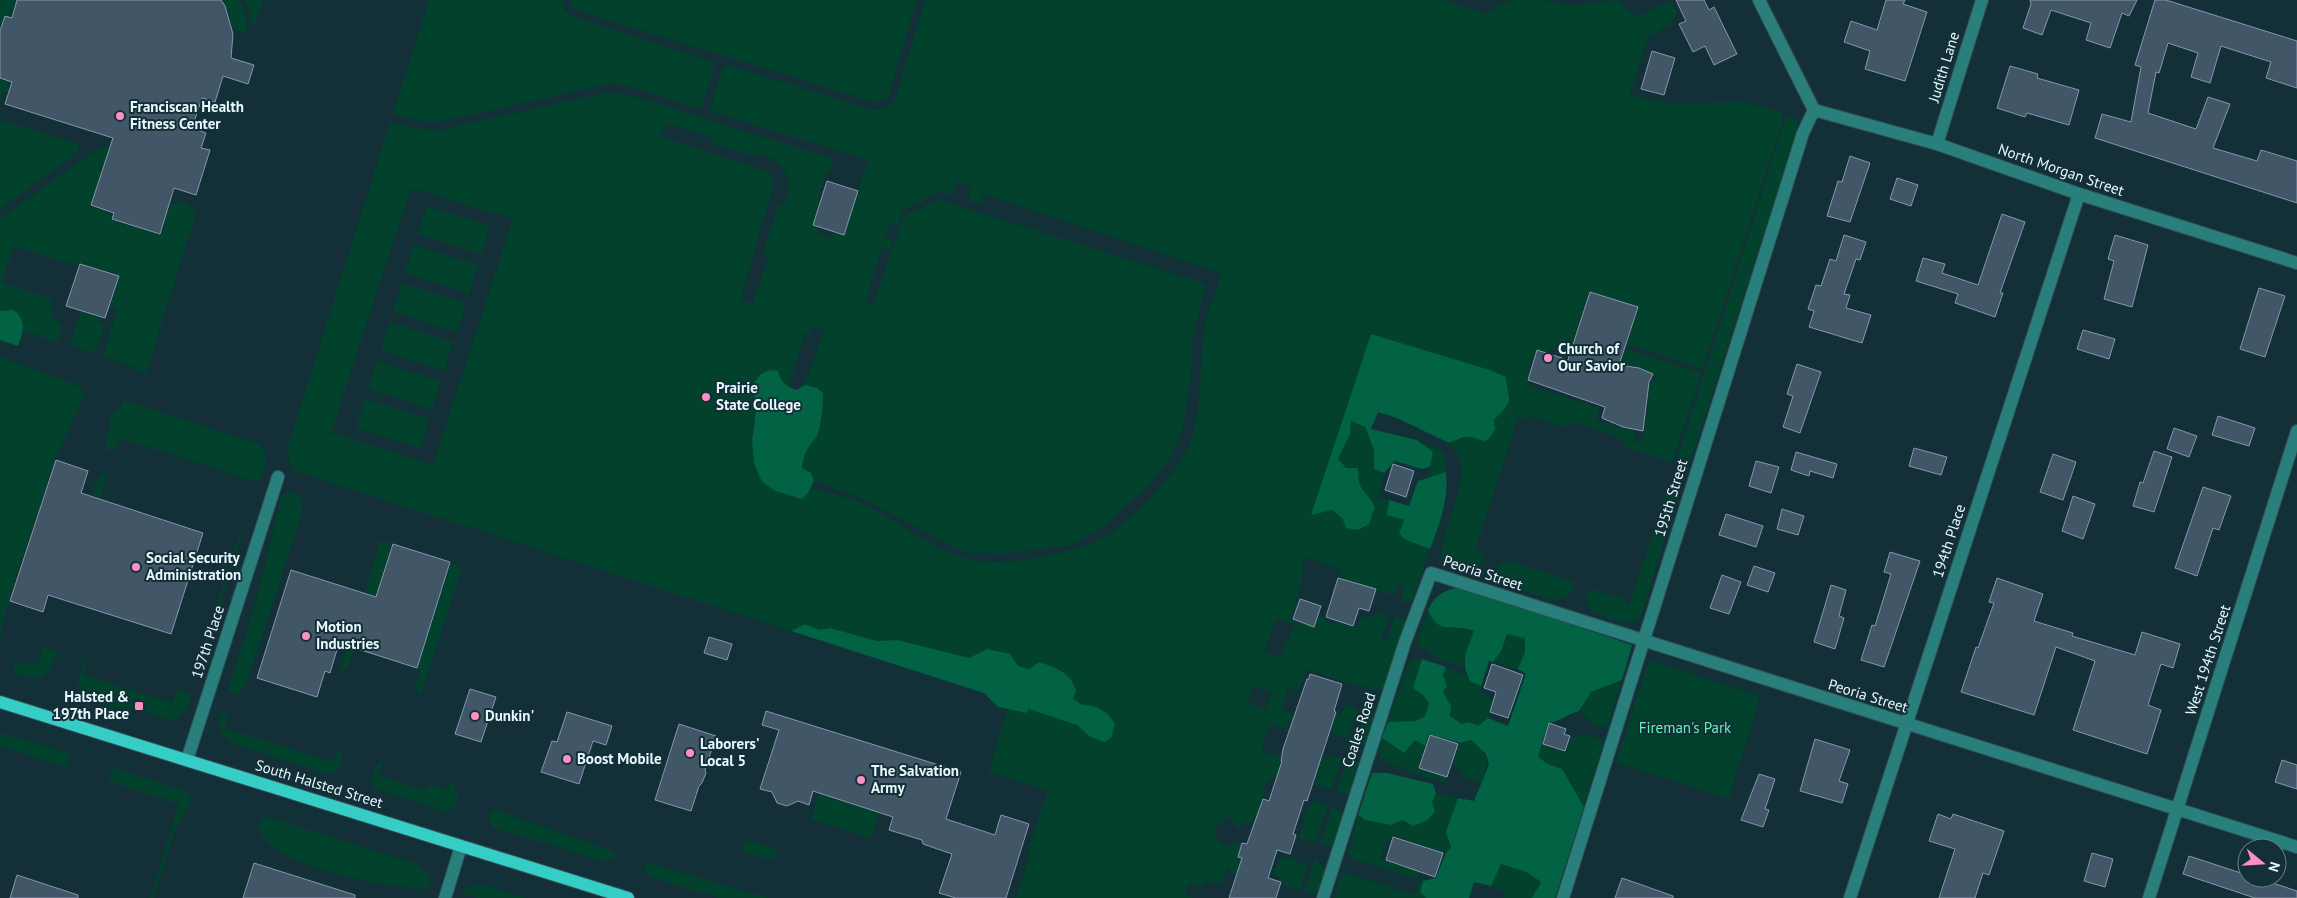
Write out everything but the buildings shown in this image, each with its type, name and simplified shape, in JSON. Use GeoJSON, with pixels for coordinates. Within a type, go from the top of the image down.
{"type":"FeatureCollection","features":[{"type":"Feature","properties":{"kind":"main road","name":"South Halsted Street"},"geometry":{"type":"LineString","coordinates":[[0,702],[628,898]]}},
{"type":"Feature","properties":{"kind":"street"},"geometry":{"type":"LineString","coordinates":[[1759,0],[1814,110]]}},
{"type":"Feature","properties":{"kind":"street","name":"Judith Lane"},"geometry":{"type":"LineString","coordinates":[[1937,144],[1982,0]]}},
{"type":"Feature","properties":{"kind":"street","name":"North Morgan Street"},"geometry":{"type":"LineString","coordinates":[[1814,110],[1937,144],[2078,194],[2297,264]]}},
{"type":"Feature","properties":{"kind":"street","name":"195th Street"},"geometry":{"type":"LineString","coordinates":[[1563,898],[1803,133],[1814,110]]}},
{"type":"Feature","properties":{"kind":"street","name":"194th Place"},"geometry":{"type":"LineString","coordinates":[[1850,898],[2078,194]]}},
{"type":"Feature","properties":{"kind":"street","name":"West 194th Street"},"geometry":{"type":"LineString","coordinates":[[2149,898],[2297,431]]}},
{"type":"Feature","properties":{"kind":"street","name":"197th Place"},"geometry":{"type":"LineString","coordinates":[[187,760],[278,477]]}},
{"type":"Feature","properties":{"kind":"street","name":"Peoria Street"},"geometry":{"type":"LineString","coordinates":[[1431,573],[1643,642],[2297,848]]}},
{"type":"Feature","properties":{"kind":"street","name":"Coales Road"},"geometry":{"type":"LineString","coordinates":[[1322,898],[1405,642],[1431,573]]}},
{"type":"Feature","properties":{"kind":"street"},"geometry":{"type":"LineString","coordinates":[[445,898],[461,846]]}},
{"type":"Feature","properties":{"kind":"green space"},"geometry":{"type":"Polygon","coordinates":[[[0,0],[16,0],[11,17],[4,15],[0,28],[0,0]]]}},
{"type":"Feature","properties":{"kind":"green space"},"geometry":{"type":"Polygon","coordinates":[[[221,0],[240,0],[248,23],[246,33],[233,29],[229,14],[221,0]]]}},
{"type":"Feature","properties":{"kind":"green space"},"geometry":{"type":"Polygon","coordinates":[[[245,0],[263,0],[255,26],[253,25],[245,0]]]}},
{"type":"Feature","properties":{"kind":"green space"},"geometry":{"type":"Polygon","coordinates":[[[429,0],[563,0],[565,11],[575,18],[713,62],[714,67],[701,109],[628,86],[612,83],[439,122],[419,121],[393,113],[429,0]]]}},
{"type":"Feature","properties":{"kind":"green space"},"geometry":{"type":"Polygon","coordinates":[[[571,0],[917,0],[888,97],[875,102],[582,12],[572,7],[571,0]]]}},
{"type":"Feature","properties":{"kind":"green space","name":"Prairie State College"},"geometry":{"type":"Polygon","coordinates":[[[925,0],[1444,0],[1486,14],[1511,0],[1544,0],[1568,6],[1617,0],[1636,17],[1671,1],[1677,12],[1672,23],[1647,38],[1630,95],[1668,104],[1744,102],[1783,113],[1781,128],[1702,369],[1627,344],[1638,307],[1589,291],[1574,338],[1602,347],[1597,363],[1551,348],[1549,354],[1536,350],[1528,368],[1530,369],[1527,381],[1530,386],[1599,408],[1595,421],[1634,431],[1635,441],[1638,443],[1643,442],[1650,384],[1656,377],[1638,367],[1616,363],[1624,348],[1701,373],[1672,462],[1628,448],[1616,436],[1576,423],[1562,427],[1528,416],[1526,419],[1518,417],[1476,549],[1483,555],[1483,560],[1475,571],[1472,572],[1449,566],[1442,558],[1443,544],[1457,499],[1461,469],[1458,455],[1449,443],[1475,435],[1495,418],[1510,397],[1506,389],[1506,378],[1372,334],[1356,423],[1365,427],[1374,450],[1374,469],[1384,473],[1379,497],[1389,500],[1388,515],[1404,520],[1406,540],[1430,549],[1412,602],[1400,601],[1405,587],[1400,585],[1396,592],[1389,594],[1339,578],[1341,571],[1338,568],[1308,557],[1304,560],[1301,573],[1303,576],[1291,620],[1314,627],[1319,616],[1333,623],[1356,628],[1360,617],[1369,617],[1377,613],[1389,616],[1381,640],[1387,642],[1395,616],[1406,621],[1383,690],[1369,690],[1370,687],[1366,686],[1365,688],[1306,669],[1299,691],[1288,688],[1281,710],[1303,717],[1290,720],[1287,729],[1271,724],[1261,751],[1280,756],[1280,764],[1310,774],[1319,760],[1326,756],[1342,758],[1332,789],[1314,784],[1315,780],[1279,769],[1276,778],[1267,781],[1258,812],[1295,824],[1293,827],[1255,816],[1252,824],[1242,823],[1239,829],[1232,819],[1226,817],[1225,820],[1216,826],[1215,830],[1215,835],[1222,844],[1230,845],[1235,843],[1241,845],[1237,858],[1266,867],[1269,871],[1274,872],[1279,858],[1288,860],[1294,855],[1296,861],[1303,864],[1310,859],[1300,890],[1282,884],[1281,877],[1250,867],[1236,874],[1230,872],[1231,868],[1228,867],[1223,880],[1219,884],[1211,881],[1203,884],[1201,887],[1188,883],[1185,895],[1194,898],[1016,898],[1030,854],[1029,848],[1048,790],[989,773],[1007,709],[1025,713],[1029,709],[1077,725],[1089,736],[1093,705],[1082,705],[1030,669],[1018,666],[1010,654],[987,649],[969,658],[897,640],[877,641],[830,628],[819,630],[805,624],[791,631],[292,470],[286,452],[390,123],[435,131],[605,93],[622,93],[831,158],[833,165],[824,178],[818,200],[820,201],[812,225],[819,228],[818,233],[831,238],[833,233],[844,236],[868,160],[710,111],[722,69],[728,65],[873,110],[885,109],[896,97],[925,0]],[[667,123],[660,137],[769,172],[774,184],[740,300],[753,304],[769,255],[763,253],[777,207],[786,203],[789,184],[785,170],[774,160],[766,156],[757,153],[755,156],[712,144],[713,138],[667,123]],[[957,182],[953,195],[941,191],[903,210],[897,226],[889,223],[884,237],[893,241],[890,250],[882,248],[866,300],[873,305],[904,216],[939,200],[1206,284],[1192,337],[1191,377],[1183,427],[1171,457],[1149,485],[1100,529],[1071,545],[1003,554],[963,552],[865,500],[814,481],[811,473],[802,468],[805,455],[817,433],[823,402],[823,393],[817,388],[805,385],[824,331],[812,327],[809,333],[805,333],[789,387],[780,380],[753,383],[756,410],[751,434],[762,482],[775,491],[793,498],[810,488],[843,496],[874,510],[938,547],[965,558],[980,561],[997,562],[1034,559],[1087,545],[1113,532],[1126,522],[1166,481],[1186,452],[1195,427],[1205,324],[1222,274],[983,194],[980,204],[968,200],[972,187],[957,182]],[[411,188],[331,433],[433,465],[513,219],[411,188]],[[1276,618],[1264,652],[1281,658],[1294,624],[1276,618]],[[1253,686],[1247,703],[1266,709],[1272,692],[1253,686]]]}},
{"type":"Feature","properties":{"kind":"green space"},"geometry":{"type":"Polygon","coordinates":[[[0,79],[11,82],[0,102],[0,79]]]}},
{"type":"Feature","properties":{"kind":"green space"},"geometry":{"type":"Polygon","coordinates":[[[1787,115],[1797,121],[1797,130],[1792,148],[1690,462],[1675,465],[1787,115]]]}},
{"type":"Feature","properties":{"kind":"green space"},"geometry":{"type":"Polygon","coordinates":[[[0,120],[78,144],[79,148],[73,156],[0,209],[0,120]]]}},
{"type":"Feature","properties":{"kind":"green space"},"geometry":{"type":"Polygon","coordinates":[[[111,144],[103,166],[100,165],[99,170],[102,172],[90,206],[109,212],[108,215],[112,216],[111,220],[160,235],[170,205],[184,201],[196,213],[146,373],[133,369],[132,366],[105,358],[103,355],[118,309],[110,306],[120,275],[79,263],[78,266],[14,246],[2,283],[53,299],[51,307],[53,314],[62,327],[57,342],[24,331],[18,346],[0,340],[0,219],[96,150],[111,144]]]}},
{"type":"Feature","properties":{"kind":"green space"},"geometry":{"type":"Polygon","coordinates":[[[427,206],[490,226],[481,254],[418,234],[427,206]]]}},
{"type":"Feature","properties":{"kind":"green space"},"geometry":{"type":"Polygon","coordinates":[[[414,245],[478,265],[469,294],[405,273],[414,245]]]}},
{"type":"Feature","properties":{"kind":"green space"},"geometry":{"type":"Polygon","coordinates":[[[402,283],[466,303],[457,332],[393,312],[402,283]]]}},
{"type":"Feature","properties":{"kind":"green space"},"geometry":{"type":"Polygon","coordinates":[[[13,310],[20,317],[23,326],[18,346],[0,340],[0,311],[13,310]]]}},
{"type":"Feature","properties":{"kind":"green space"},"geometry":{"type":"Polygon","coordinates":[[[81,311],[100,317],[99,324],[105,326],[98,346],[92,353],[70,345],[81,311]]]}},
{"type":"Feature","properties":{"kind":"green space"},"geometry":{"type":"Polygon","coordinates":[[[390,322],[453,342],[444,371],[381,351],[390,322]]]}},
{"type":"Feature","properties":{"kind":"green space"},"geometry":{"type":"Polygon","coordinates":[[[1371,334],[1490,370],[1506,377],[1509,400],[1505,408],[1494,420],[1495,429],[1489,439],[1484,441],[1467,437],[1449,443],[1397,418],[1378,412],[1371,429],[1417,440],[1433,452],[1430,467],[1422,469],[1395,461],[1384,473],[1374,469],[1374,450],[1365,427],[1351,421],[1350,434],[1338,459],[1346,468],[1358,468],[1359,482],[1375,507],[1369,524],[1358,530],[1346,528],[1342,518],[1332,510],[1311,515],[1371,334]]]}},
{"type":"Feature","properties":{"kind":"green space"},"geometry":{"type":"Polygon","coordinates":[[[0,357],[74,384],[82,389],[84,395],[55,460],[8,602],[0,637],[0,357]]]}},
{"type":"Feature","properties":{"kind":"green space"},"geometry":{"type":"Polygon","coordinates":[[[377,361],[441,381],[432,409],[368,389],[377,361]]]}},
{"type":"Feature","properties":{"kind":"green space"},"geometry":{"type":"Polygon","coordinates":[[[769,370],[778,371],[784,384],[793,389],[797,390],[805,385],[817,388],[823,393],[818,433],[805,454],[802,468],[811,473],[814,481],[808,493],[802,499],[775,491],[762,482],[754,463],[752,441],[756,410],[753,384],[761,374],[769,370]]]}},
{"type":"Feature","properties":{"kind":"green space"},"geometry":{"type":"Polygon","coordinates":[[[365,399],[429,419],[420,448],[356,428],[365,399]]]}},
{"type":"Feature","properties":{"kind":"green space"},"geometry":{"type":"Polygon","coordinates":[[[123,400],[258,444],[266,456],[260,479],[254,481],[120,438],[115,451],[108,450],[106,446],[111,415],[120,409],[123,400]]]}},
{"type":"Feature","properties":{"kind":"green space"},"geometry":{"type":"Polygon","coordinates":[[[1417,440],[1444,452],[1446,472],[1428,478],[1433,452],[1417,440]]]}},
{"type":"Feature","properties":{"kind":"green space"},"geometry":{"type":"Polygon","coordinates":[[[1446,472],[1445,501],[1430,549],[1406,540],[1399,534],[1404,520],[1387,515],[1389,500],[1409,506],[1418,481],[1446,472]]]}},
{"type":"Feature","properties":{"kind":"green space"},"geometry":{"type":"Polygon","coordinates":[[[100,474],[107,477],[100,500],[60,598],[100,474]]]}},
{"type":"Feature","properties":{"kind":"green space"},"geometry":{"type":"Polygon","coordinates":[[[1670,482],[1677,486],[1679,491],[1641,617],[1630,622],[1624,622],[1593,612],[1587,597],[1587,592],[1592,589],[1626,600],[1626,604],[1629,605],[1670,482]]]}},
{"type":"Feature","properties":{"kind":"green space"},"geometry":{"type":"Polygon","coordinates":[[[286,492],[297,494],[300,497],[302,511],[257,653],[245,684],[238,694],[228,691],[257,598],[281,498],[286,492]]]}},
{"type":"Feature","properties":{"kind":"green space"},"geometry":{"type":"Polygon","coordinates":[[[239,536],[242,537],[199,669],[197,667],[239,536]]]}},
{"type":"Feature","properties":{"kind":"green space"},"geometry":{"type":"Polygon","coordinates":[[[381,540],[392,544],[359,649],[355,648],[348,668],[340,669],[381,540]]]}},
{"type":"Feature","properties":{"kind":"green space"},"geometry":{"type":"Polygon","coordinates":[[[1510,561],[1573,582],[1571,592],[1555,601],[1498,582],[1496,572],[1498,564],[1510,561]]]}},
{"type":"Feature","properties":{"kind":"green space"},"geometry":{"type":"Polygon","coordinates":[[[451,563],[458,565],[461,571],[421,694],[414,689],[421,670],[417,668],[451,563]]]}},
{"type":"Feature","properties":{"kind":"green space"},"geometry":{"type":"Polygon","coordinates":[[[1461,587],[1632,645],[1622,680],[1591,692],[1579,711],[1548,723],[1538,757],[1548,764],[1562,769],[1584,807],[1555,898],[1532,898],[1541,882],[1526,872],[1501,864],[1491,886],[1474,882],[1469,898],[1426,898],[1420,892],[1423,881],[1436,878],[1446,853],[1451,847],[1446,832],[1458,798],[1474,801],[1489,765],[1486,754],[1471,740],[1460,743],[1429,734],[1425,746],[1415,740],[1404,753],[1382,738],[1388,722],[1416,721],[1425,716],[1429,703],[1423,695],[1413,688],[1422,659],[1446,667],[1443,675],[1447,686],[1443,692],[1451,706],[1450,716],[1462,724],[1469,722],[1478,726],[1488,718],[1508,726],[1526,674],[1518,669],[1525,652],[1525,638],[1507,634],[1501,652],[1493,662],[1489,661],[1481,686],[1470,681],[1465,668],[1465,656],[1474,631],[1442,626],[1432,618],[1428,610],[1437,596],[1461,587]]]}},
{"type":"Feature","properties":{"kind":"green space"},"geometry":{"type":"Polygon","coordinates":[[[1428,610],[1432,618],[1442,626],[1474,631],[1466,650],[1463,668],[1436,657],[1416,644],[1428,610]]]}},
{"type":"Feature","properties":{"kind":"green space"},"geometry":{"type":"Polygon","coordinates":[[[805,624],[819,630],[830,628],[877,641],[897,640],[969,658],[987,649],[1010,654],[1018,666],[1030,669],[1039,662],[1051,666],[1067,675],[1071,680],[1076,691],[1073,698],[1082,705],[1102,710],[1109,716],[1115,724],[1111,738],[1104,742],[1089,736],[1077,725],[1029,709],[1026,713],[998,707],[984,693],[791,631],[805,624]]]}},
{"type":"Feature","properties":{"kind":"green space"},"geometry":{"type":"Polygon","coordinates":[[[1507,634],[1526,638],[1525,652],[1518,669],[1493,662],[1501,652],[1507,634]]]}},
{"type":"Feature","properties":{"kind":"green space"},"geometry":{"type":"Polygon","coordinates":[[[44,647],[58,652],[51,669],[46,674],[42,677],[30,678],[12,673],[15,662],[30,665],[38,663],[44,647]]]}},
{"type":"Feature","properties":{"kind":"green space"},"geometry":{"type":"Polygon","coordinates":[[[1413,659],[1422,659],[1413,688],[1430,703],[1425,717],[1416,721],[1388,722],[1407,666],[1413,659]]]}},
{"type":"Feature","properties":{"kind":"green space"},"geometry":{"type":"Polygon","coordinates":[[[84,660],[87,662],[83,675],[172,703],[176,691],[180,689],[190,696],[190,700],[183,714],[173,720],[143,711],[146,702],[135,699],[131,711],[100,703],[86,695],[78,683],[84,660]]]}},
{"type":"Feature","properties":{"kind":"green space","name":"Fireman's Park"},"geometry":{"type":"Polygon","coordinates":[[[1649,660],[1760,696],[1729,798],[1616,763],[1649,660]]]}},
{"type":"Feature","properties":{"kind":"green space"},"geometry":{"type":"Polygon","coordinates":[[[1446,667],[1467,676],[1470,681],[1481,686],[1481,691],[1493,700],[1488,718],[1478,726],[1461,723],[1452,717],[1446,707],[1443,693],[1443,678],[1446,667]]]}},
{"type":"Feature","properties":{"kind":"green space"},"geometry":{"type":"Polygon","coordinates":[[[1622,680],[1608,726],[1597,727],[1579,711],[1591,692],[1622,680]]]}},
{"type":"Feature","properties":{"kind":"green space"},"geometry":{"type":"Polygon","coordinates":[[[1346,705],[1358,709],[1349,739],[1306,724],[1308,720],[1332,727],[1337,712],[1339,716],[1346,705]]]}},
{"type":"Feature","properties":{"kind":"green space"},"geometry":{"type":"Polygon","coordinates":[[[222,710],[228,718],[225,727],[227,729],[334,762],[340,747],[342,755],[341,764],[337,771],[329,774],[231,743],[224,736],[220,728],[222,710]]]}},
{"type":"Feature","properties":{"kind":"green space"},"geometry":{"type":"Polygon","coordinates":[[[1363,710],[1375,718],[1366,745],[1353,740],[1363,710]]]}},
{"type":"Feature","properties":{"kind":"green space"},"geometry":{"type":"Polygon","coordinates":[[[0,733],[71,754],[67,767],[0,746],[0,733]]]}},
{"type":"Feature","properties":{"kind":"green space"},"geometry":{"type":"Polygon","coordinates":[[[1583,733],[1604,741],[1584,807],[1562,769],[1548,764],[1538,757],[1541,745],[1566,753],[1571,737],[1575,738],[1578,734],[1581,736],[1583,733]]]}},
{"type":"Feature","properties":{"kind":"green space"},"geometry":{"type":"Polygon","coordinates":[[[1382,738],[1404,753],[1415,740],[1425,746],[1418,768],[1447,777],[1445,782],[1415,774],[1380,759],[1378,750],[1382,738]]]}},
{"type":"Feature","properties":{"kind":"green space"},"geometry":{"type":"Polygon","coordinates":[[[1471,740],[1485,755],[1487,763],[1481,783],[1462,776],[1462,773],[1453,763],[1460,743],[1471,740]]]}},
{"type":"Feature","properties":{"kind":"green space"},"geometry":{"type":"Polygon","coordinates":[[[1347,759],[1360,763],[1350,795],[1337,791],[1347,759]]]}},
{"type":"Feature","properties":{"kind":"green space"},"geometry":{"type":"Polygon","coordinates":[[[383,760],[378,776],[426,791],[429,784],[447,790],[449,784],[454,784],[458,796],[455,808],[446,812],[375,789],[371,780],[376,765],[383,760]]]}},
{"type":"Feature","properties":{"kind":"green space"},"geometry":{"type":"Polygon","coordinates":[[[112,767],[181,790],[190,795],[189,805],[175,830],[154,898],[150,898],[179,804],[109,781],[112,767]]]}},
{"type":"Feature","properties":{"kind":"green space"},"geometry":{"type":"Polygon","coordinates":[[[1372,773],[1387,773],[1433,784],[1436,793],[1432,802],[1435,811],[1428,820],[1413,826],[1403,820],[1391,825],[1365,820],[1358,815],[1372,773]]]}},
{"type":"Feature","properties":{"kind":"green space"},"geometry":{"type":"Polygon","coordinates":[[[1436,793],[1458,798],[1446,832],[1451,847],[1446,853],[1392,835],[1390,840],[1387,840],[1380,859],[1419,871],[1417,879],[1349,858],[1348,853],[1358,815],[1365,820],[1432,802],[1436,793]]]}},
{"type":"Feature","properties":{"kind":"green space"},"geometry":{"type":"Polygon","coordinates":[[[819,794],[879,813],[871,838],[811,819],[819,794]]]}},
{"type":"Feature","properties":{"kind":"green space"},"geometry":{"type":"Polygon","coordinates":[[[1313,801],[1328,805],[1315,843],[1299,838],[1300,831],[1306,825],[1303,818],[1313,801]]]}},
{"type":"Feature","properties":{"kind":"green space"},"geometry":{"type":"Polygon","coordinates":[[[1332,807],[1344,813],[1334,845],[1331,847],[1320,844],[1332,807]]]}},
{"type":"Feature","properties":{"kind":"green space"},"geometry":{"type":"Polygon","coordinates":[[[492,809],[616,852],[612,858],[603,861],[493,827],[488,820],[492,809]]]}},
{"type":"Feature","properties":{"kind":"green space"},"geometry":{"type":"Polygon","coordinates":[[[267,817],[417,864],[429,875],[430,885],[414,888],[382,884],[341,875],[297,860],[279,850],[265,839],[259,827],[263,819],[267,817]]]}},
{"type":"Feature","properties":{"kind":"green space"},"geometry":{"type":"Polygon","coordinates":[[[745,840],[776,849],[776,856],[770,860],[742,851],[745,840]]]}},
{"type":"Feature","properties":{"kind":"green space"},"geometry":{"type":"Polygon","coordinates":[[[1315,859],[1327,868],[1319,892],[1314,895],[1304,892],[1315,859]]]}},
{"type":"Feature","properties":{"kind":"green space"},"geometry":{"type":"Polygon","coordinates":[[[645,862],[768,898],[718,898],[651,877],[645,871],[645,862]]]}},
{"type":"Feature","properties":{"kind":"green space"},"geometry":{"type":"Polygon","coordinates":[[[1501,864],[1526,872],[1541,882],[1532,898],[1504,898],[1506,892],[1491,886],[1501,864]]]}},
{"type":"Feature","properties":{"kind":"green space"},"geometry":{"type":"Polygon","coordinates":[[[1342,872],[1415,895],[1420,880],[1423,881],[1420,892],[1426,898],[1334,898],[1342,872]]]}},
{"type":"Feature","properties":{"kind":"green space"},"geometry":{"type":"Polygon","coordinates":[[[474,885],[489,886],[525,898],[477,898],[462,893],[466,888],[474,885]]]}},
{"type":"Feature","properties":{"kind":"place","name":"Franciscan Health Fitness Center"},"geometry":{"type":"Point","coordinates":[120,116]}},
{"type":"Feature","properties":{"kind":"place","name":"Church of Our Savior"},"geometry":{"type":"Point","coordinates":[1548,358]}},
{"type":"Feature","properties":{"kind":"place","name":"Prairie State College"},"geometry":{"type":"Point","coordinates":[706,397]}},
{"type":"Feature","properties":{"kind":"place","name":"Social Security Administration"},"geometry":{"type":"Point","coordinates":[136,567]}},
{"type":"Feature","properties":{"kind":"place","name":"Motion Industries"},"geometry":{"type":"Point","coordinates":[306,636]}},
{"type":"Feature","properties":{"kind":"place","name":"Halsted & 197th Place"},"geometry":{"type":"Point","coordinates":[139,706]}},
{"type":"Feature","properties":{"kind":"place","name":"Dunkin'"},"geometry":{"type":"Point","coordinates":[475,716]}},
{"type":"Feature","properties":{"kind":"place","name":"Laborers' Local 5"},"geometry":{"type":"Point","coordinates":[690,753]}},
{"type":"Feature","properties":{"kind":"place","name":"Boost Mobile"},"geometry":{"type":"Point","coordinates":[567,759]}},
{"type":"Feature","properties":{"kind":"place","name":"The Salvation Army"},"geometry":{"type":"Point","coordinates":[861,780]}}]}
